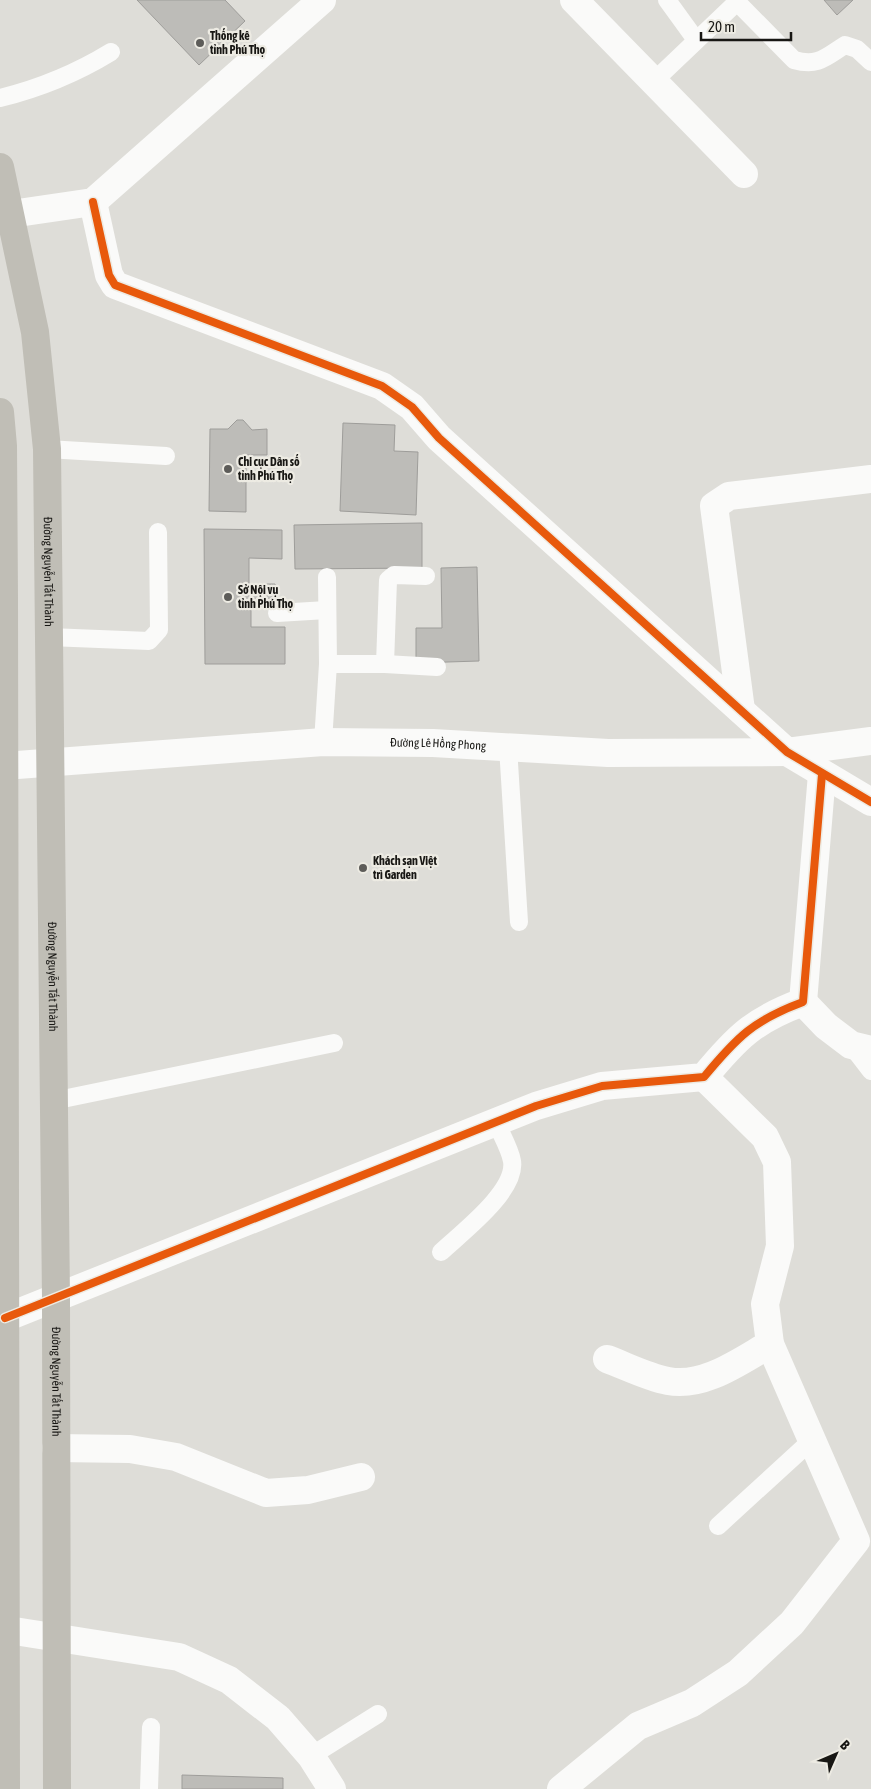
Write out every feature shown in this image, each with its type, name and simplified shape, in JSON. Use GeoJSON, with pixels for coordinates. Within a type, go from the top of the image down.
{"type":"FeatureCollection","features":[{"type":"Feature","properties":{"kind":"main road","name":"Đường Nguyễn Tất Thành"},"geometry":{"type":"LineString","coordinates":[[0,167],[35,332],[47,449],[56,1300],[57,1789]]}},
{"type":"Feature","properties":{"kind":"main road"},"geometry":{"type":"LineString","coordinates":[[0,412],[3,456],[5,1318],[8,1630],[6,1789]]}},
{"type":"Feature","properties":{"kind":"street"},"geometry":{"type":"LineString","coordinates":[[11,214],[92,202],[322,0]]}},
{"type":"Feature","properties":{"kind":"street"},"geometry":{"type":"LineString","coordinates":[[574,0],[744,174]]}},
{"type":"Feature","properties":{"kind":"street"},"geometry":{"type":"LineString","coordinates":[[92,202],[109,274],[115,285],[382,386],[412,407],[439,438],[787,752],[871,802]]}},
{"type":"Feature","properties":{"kind":"street"},"geometry":{"type":"LineString","coordinates":[[741,710],[714,506],[730,496],[871,479]]}},
{"type":"Feature","properties":{"kind":"street","name":"Đường Lê Hồng Phong"},"geometry":{"type":"LineString","coordinates":[[4,766],[323,742],[433,742],[608,752],[787,752],[871,741]]}},
{"type":"Feature","properties":{"kind":"street"},"geometry":{"type":"LineString","coordinates":[[822,774],[803,1002],[826,1026],[861,1048]]}},
{"type":"Feature","properties":{"kind":"street"},"geometry":{"type":"LineString","coordinates":[[5,1318],[56,1300],[536,1106],[602,1086],[704,1077],[741,1035],[771,1014],[803,1002]]}},
{"type":"Feature","properties":{"kind":"street"},"geometry":{"type":"LineString","coordinates":[[561,1789],[638,1726],[692,1704],[738,1673],[792,1623],[863,1548],[812,1440],[770,1344],[765,1304],[780,1246],[777,1162],[765,1137],[704,1077]]}},
{"type":"Feature","properties":{"kind":"street"},"geometry":{"type":"LineString","coordinates":[[606,1359],[668,1381],[697,1381],[728,1368],[770,1344]]}},
{"type":"Feature","properties":{"kind":"street"},"geometry":{"type":"LineString","coordinates":[[56,1448],[130,1449],[176,1457],[266,1493],[308,1490],[361,1477]]}},
{"type":"Feature","properties":{"kind":"street"},"geometry":{"type":"LineString","coordinates":[[8,1630],[58,1636],[179,1657],[229,1680],[278,1718],[311,1756],[332,1789]]}},
{"type":"Feature","properties":{"kind":"lane"},"geometry":{"type":"LineString","coordinates":[[667,0],[696,40]]}},
{"type":"Feature","properties":{"kind":"lane"},"geometry":{"type":"LineString","coordinates":[[654,81],[736,1],[794,60],[805,64],[817,63],[845,45],[857,49],[871,62]]}},
{"type":"Feature","properties":{"kind":"lane"},"geometry":{"type":"LineString","coordinates":[[0,98],[50,84],[76,73],[111,52]]}},
{"type":"Feature","properties":{"kind":"lane"},"geometry":{"type":"LineString","coordinates":[[47,449],[166,456]]}},
{"type":"Feature","properties":{"kind":"lane"},"geometry":{"type":"LineString","coordinates":[[49,637],[149,640],[159,630],[158,532]]}},
{"type":"Feature","properties":{"kind":"lane"},"geometry":{"type":"LineString","coordinates":[[385,664],[388,580],[394,575],[426,576]]}},
{"type":"Feature","properties":{"kind":"lane"},"geometry":{"type":"LineString","coordinates":[[323,742],[328,664],[327,577]]}},
{"type":"Feature","properties":{"kind":"lane"},"geometry":{"type":"LineString","coordinates":[[277,613],[327,610]]}},
{"type":"Feature","properties":{"kind":"lane"},"geometry":{"type":"LineString","coordinates":[[328,664],[385,664],[437,667]]}},
{"type":"Feature","properties":{"kind":"lane"},"geometry":{"type":"LineString","coordinates":[[508,747],[519,922]]}},
{"type":"Feature","properties":{"kind":"lane"},"geometry":{"type":"LineString","coordinates":[[53,1101],[334,1043]]}},
{"type":"Feature","properties":{"kind":"lane"},"geometry":{"type":"LineString","coordinates":[[861,1048],[871,1072]]}},
{"type":"Feature","properties":{"kind":"lane"},"geometry":{"type":"LineString","coordinates":[[441,1252],[503,1192],[512,1175],[512,1161],[496,1122]]}},
{"type":"Feature","properties":{"kind":"lane"},"geometry":{"type":"LineString","coordinates":[[718,1526],[812,1440]]}},
{"type":"Feature","properties":{"kind":"lane"},"geometry":{"type":"LineString","coordinates":[[311,1756],[378,1714]]}},
{"type":"Feature","properties":{"kind":"lane"},"geometry":{"type":"LineString","coordinates":[[149,1789],[151,1726]]}},
{"type":"Feature","properties":{"kind":"building","name":"Thống kê tỉnh Phú Thọ"},"geometry":{"type":"Polygon","coordinates":[[[137,0],[225,0],[245,21],[199,65],[137,0]]]}},
{"type":"Feature","properties":{"kind":"building"},"geometry":{"type":"Polygon","coordinates":[[[824,0],[853,0],[837,15],[824,0]]]}},
{"type":"Feature","properties":{"kind":"building"},"geometry":{"type":"Polygon","coordinates":[[[237,420],[243,420],[252,430],[267,429],[267,455],[246,455],[246,512],[209,511],[210,429],[228,429],[237,420]]]}},
{"type":"Feature","properties":{"kind":"building"},"geometry":{"type":"Polygon","coordinates":[[[343,423],[395,425],[394,451],[418,452],[416,515],[340,511],[343,423]]]}},
{"type":"Feature","properties":{"kind":"building"},"geometry":{"type":"Polygon","coordinates":[[[422,523],[422,568],[295,569],[294,525],[422,523]]]}},
{"type":"Feature","properties":{"kind":"building"},"geometry":{"type":"Polygon","coordinates":[[[204,529],[282,530],[282,559],[249,558],[249,584],[275,584],[275,607],[251,607],[251,627],[285,627],[285,664],[205,664],[204,529]]]}},
{"type":"Feature","properties":{"kind":"building"},"geometry":{"type":"Polygon","coordinates":[[[477,567],[479,661],[416,663],[416,628],[442,628],[441,568],[477,567]]]}},
{"type":"Feature","properties":{"kind":"building"},"geometry":{"type":"Polygon","coordinates":[[[182,1775],[283,1778],[283,1789],[182,1789],[182,1775]]]}},
{"type":"Feature","properties":{"kind":"cycle path"},"geometry":{"type":"LineString","coordinates":[[93,202],[109,275],[115,285],[382,386],[412,407],[439,438],[787,752],[871,802]]}},
{"type":"Feature","properties":{"kind":"cycle path"},"geometry":{"type":"LineString","coordinates":[[5,1318],[536,1106],[602,1086],[704,1077],[726,1051],[748,1031],[772,1016],[803,1002],[822,774]]}},
{"type":"Feature","properties":{"kind":"place","name":"Thống kê tỉnh Phú Thọ"},"geometry":{"type":"Point","coordinates":[200,43]}},
{"type":"Feature","properties":{"kind":"place","name":"Chi cục Dân số tỉnh Phú Thọ"},"geometry":{"type":"Point","coordinates":[228,469]}},
{"type":"Feature","properties":{"kind":"place","name":"Sở Nội vụ tỉnh Phú Thọ"},"geometry":{"type":"Point","coordinates":[228,597]}},
{"type":"Feature","properties":{"kind":"place","name":"Khách sạn Việt trì Garden"},"geometry":{"type":"Point","coordinates":[363,868]}}]}
